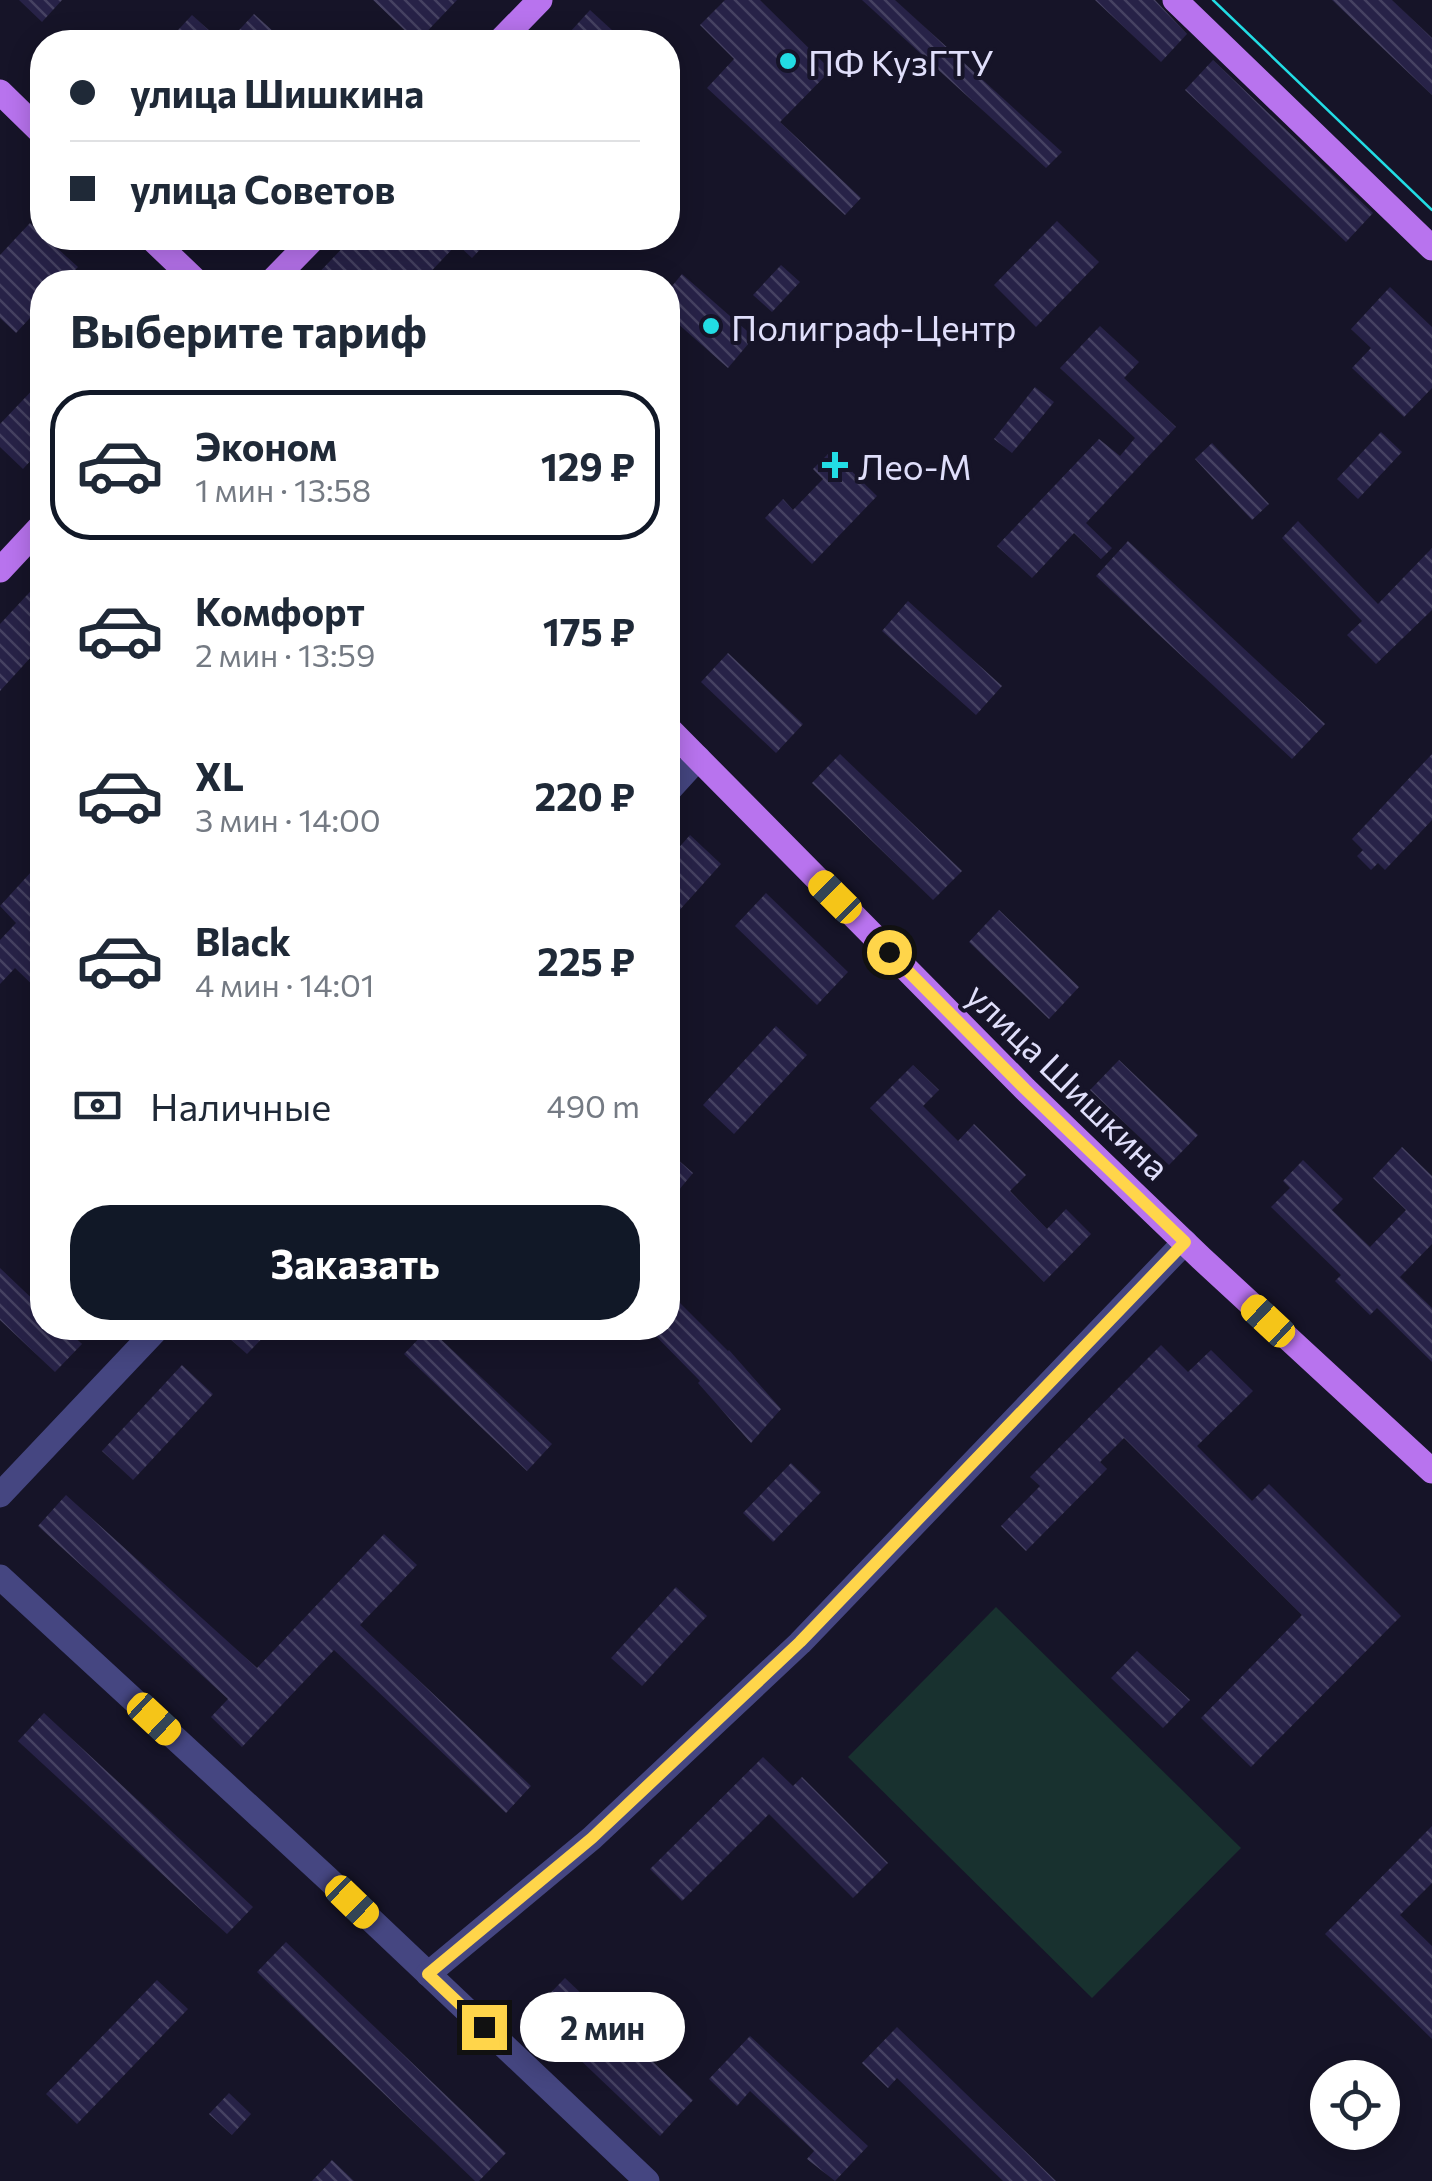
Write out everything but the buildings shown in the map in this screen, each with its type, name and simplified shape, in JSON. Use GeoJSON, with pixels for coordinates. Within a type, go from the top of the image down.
{"type":"FeatureCollection","features":[{"type":"Feature","properties":{"kind":"main road"},"geometry":{"type":"LineString","coordinates":[[511,30],[540,0]]}},
{"type":"Feature","properties":{"kind":"main road"},"geometry":{"type":"LineString","coordinates":[[1175,0],[1432,248]]}},
{"type":"Feature","properties":{"kind":"main road"},"geometry":{"type":"LineString","coordinates":[[0,92],[30,121]]}},
{"type":"Feature","properties":{"kind":"main road"},"geometry":{"type":"LineString","coordinates":[[163,250],[184,270]]}},
{"type":"Feature","properties":{"kind":"main road"},"geometry":{"type":"LineString","coordinates":[[283,270],[303,250]]}},
{"type":"Feature","properties":{"kind":"main road"},"geometry":{"type":"LineString","coordinates":[[0,570],[30,538]]}},
{"type":"Feature","properties":{"kind":"main road","name":"улица Шишкина"},"geometry":{"type":"LineString","coordinates":[[680,740],[1025,1089],[1432,1471]]}},
{"type":"Feature","properties":{"kind":"street"},"geometry":{"type":"LineString","coordinates":[[680,778],[698,758]]}},
{"type":"Feature","properties":{"kind":"street"},"geometry":{"type":"LineString","coordinates":[[428,1974],[592,1838],[800,1642],[1185,1242]]}},
{"type":"Feature","properties":{"kind":"street"},"geometry":{"type":"LineString","coordinates":[[0,1495],[147,1340]]}},
{"type":"Feature","properties":{"kind":"street"},"geometry":{"type":"LineString","coordinates":[[0,1577],[648,2181]]}},
{"type":"Feature","properties":{"kind":"green space"},"geometry":{"type":"Polygon","coordinates":[[[996,1607],[1241,1848],[1092,1998],[848,1757],[996,1607]]]}},
{"type":"Feature","properties":{"kind":"tram line"},"geometry":{"type":"LineString","coordinates":[[1213,0],[1432,210]]}},
{"type":"Feature","properties":{"kind":"place","name":"ПФ КузГТУ"},"geometry":{"type":"Point","coordinates":[788,61]}},
{"type":"Feature","properties":{"kind":"place","name":"Полиграф-Центр"},"geometry":{"type":"Point","coordinates":[711,326]}},
{"type":"Feature","properties":{"kind":"place","name":"Лео-М"},"geometry":{"type":"Point","coordinates":[835,465]}},
{"type":"Feature","properties":{"kind":"route"},"geometry":{"type":"LineString","coordinates":[[484,2027],[428,1974],[592,1838],[800,1642],[1185,1242],[889,952]]}}]}
